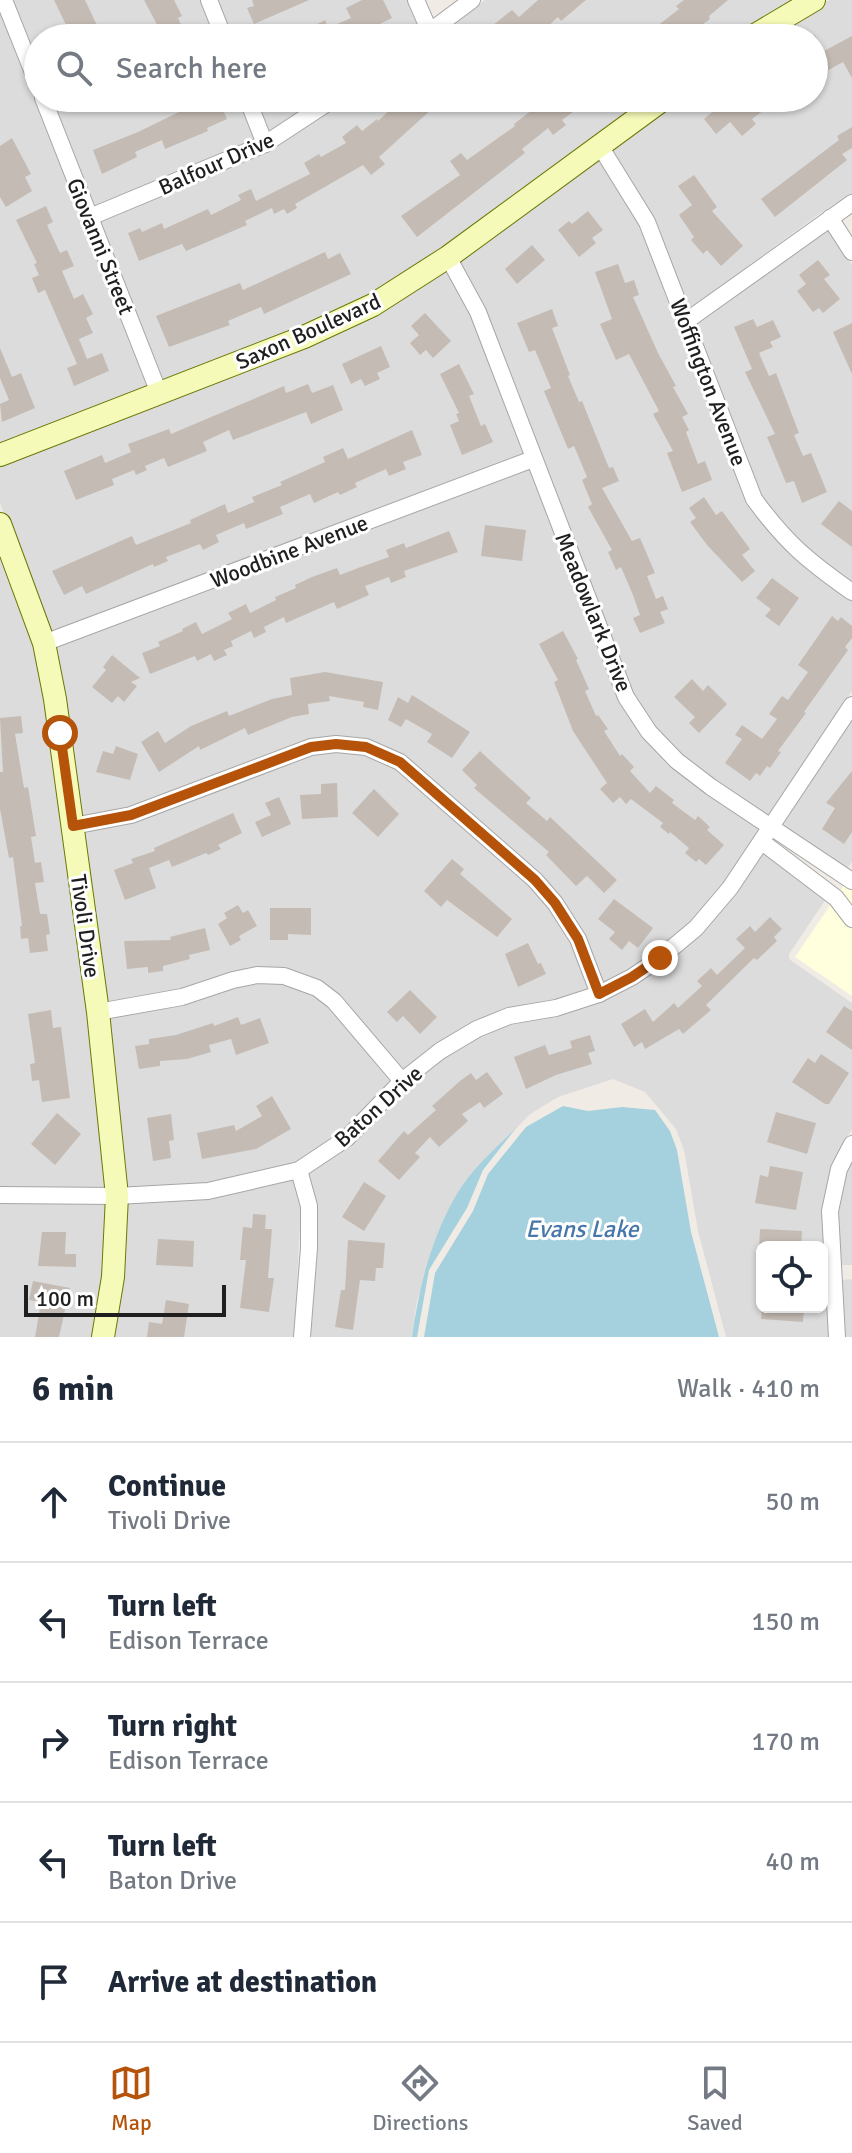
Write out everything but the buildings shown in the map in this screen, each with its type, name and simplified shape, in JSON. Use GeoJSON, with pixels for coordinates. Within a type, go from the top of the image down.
{"type":"FeatureCollection","features":[{"type":"Feature","properties":{"kind":"main road"},"geometry":{"type":"LineString","coordinates":[[774,24],[814,0]]}},
{"type":"Feature","properties":{"kind":"main road","name":"Saxon Boulevard"},"geometry":{"type":"LineString","coordinates":[[0,455],[304,337],[373,305],[448,257],[646,112]]}},
{"type":"Feature","properties":{"kind":"main road","name":"Tivoli Drive"},"geometry":{"type":"LineString","coordinates":[[0,524],[44,643],[55,699],[98,1012],[117,1196],[113,1277],[103,1337]]}},
{"type":"Feature","properties":{"kind":"street"},"geometry":{"type":"LineString","coordinates":[[4,0],[24,50]]}},
{"type":"Feature","properties":{"kind":"street"},"geometry":{"type":"LineString","coordinates":[[209,0],[218,24]]}},
{"type":"Feature","properties":{"kind":"street"},"geometry":{"type":"LineString","coordinates":[[416,0],[423,24]]}},
{"type":"Feature","properties":{"kind":"street"},"geometry":{"type":"LineString","coordinates":[[440,24],[472,0]]}},
{"type":"Feature","properties":{"kind":"street","name":"Giovanni Street"},"geometry":{"type":"LineString","coordinates":[[49,112],[159,393]]}},
{"type":"Feature","properties":{"kind":"street"},"geometry":{"type":"LineString","coordinates":[[252,112],[265,144]]}},
{"type":"Feature","properties":{"kind":"street","name":"Balfour Drive"},"geometry":{"type":"LineString","coordinates":[[90,217],[265,144],[314,112]]}},
{"type":"Feature","properties":{"kind":"street","name":"Woffington Avenue"},"geometry":{"type":"LineString","coordinates":[[600,146],[647,222],[754,499],[778,531],[807,560],[852,592]]}},
{"type":"Feature","properties":{"kind":"street"},"geometry":{"type":"LineString","coordinates":[[685,322],[852,203]]}},
{"type":"Feature","properties":{"kind":"street"},"geometry":{"type":"LineString","coordinates":[[830,218],[852,252]]}},
{"type":"Feature","properties":{"kind":"street","name":"Meadowlark Drive"},"geometry":{"type":"LineString","coordinates":[[448,257],[478,312],[626,697],[649,732],[677,761],[852,881]]}},
{"type":"Feature","properties":{"kind":"street","name":"Woodbine Avenue"},"geometry":{"type":"LineString","coordinates":[[44,643],[533,459]]}},
{"type":"Feature","properties":{"kind":"street","name":"Baton Drive"},"geometry":{"type":"LineString","coordinates":[[0,1195],[117,1196],[208,1191],[299,1170],[347,1138],[402,1081],[440,1051],[477,1029],[509,1016],[556,1008],[599,994],[660,958],[696,928],[730,888],[852,705]]}},
{"type":"Feature","properties":{"kind":"street"},"geometry":{"type":"LineString","coordinates":[[73,826],[131,815],[311,747],[336,744],[366,747],[400,762],[535,880],[555,903],[578,939],[599,994]]}},
{"type":"Feature","properties":{"kind":"street"},"geometry":{"type":"LineString","coordinates":[[762,842],[836,898],[852,919]]}},
{"type":"Feature","properties":{"kind":"street"},"geometry":{"type":"LineString","coordinates":[[98,1012],[182,997],[257,975],[284,976],[317,988],[334,1001],[402,1081]]}},
{"type":"Feature","properties":{"kind":"street"},"geometry":{"type":"LineString","coordinates":[[837,1337],[830,1211],[839,1169],[852,1144]]}},
{"type":"Feature","properties":{"kind":"street"},"geometry":{"type":"LineString","coordinates":[[299,1170],[309,1206],[302,1337]]}},
{"type":"Feature","properties":{"kind":"street"},"geometry":{"type":"LineString","coordinates":[[834,1272],[852,1272]]}},
{"type":"Feature","properties":{"kind":"shaded area"},"geometry":{"type":"Polygon","coordinates":[[[12,0],[201,0],[210,24],[24,24],[24,30],[12,0]]]}},
{"type":"Feature","properties":{"kind":"shaded area"},"geometry":{"type":"Polygon","coordinates":[[[217,0],[408,0],[419,24],[226,24],[217,0]]]}},
{"type":"Feature","properties":{"kind":"shaded area"},"geometry":{"type":"Polygon","coordinates":[[[485,0],[798,0],[759,24],[453,24],[485,0]]]}},
{"type":"Feature","properties":{"kind":"shaded area"},"geometry":{"type":"Polygon","coordinates":[[[829,0],[852,0],[852,194],[819,214],[688,310],[610,148],[659,112],[828,112],[828,24],[787,24],[829,0]]]}},
{"type":"Feature","properties":{"kind":"shaded area"},"geometry":{"type":"Polygon","coordinates":[[[0,9],[24,70],[24,112],[41,112],[150,389],[0,447],[0,9]]]}},
{"type":"Feature","properties":{"kind":"shaded area"},"geometry":{"type":"Polygon","coordinates":[[[57,112],[245,112],[256,140],[94,207],[57,112]]]}},
{"type":"Feature","properties":{"kind":"shaded area"},"geometry":{"type":"Polygon","coordinates":[[[261,112],[301,112],[269,133],[261,112]]]}},
{"type":"Feature","properties":{"kind":"shaded area"},"geometry":{"type":"Polygon","coordinates":[[[328,112],[633,112],[444,251],[368,299],[163,384],[99,221],[274,149],[328,112]]]}},
{"type":"Feature","properties":{"kind":"shaded area"},"geometry":{"type":"Polygon","coordinates":[[[598,157],[640,224],[675,321],[749,502],[772,535],[802,565],[852,600],[852,691],[769,817],[682,756],[654,728],[633,694],[458,260],[598,157]]]}},
{"type":"Feature","properties":{"kind":"shaded area"},"geometry":{"type":"Polygon","coordinates":[[[828,229],[852,265],[852,583],[812,555],[784,527],[761,496],[694,325],[828,229]]]}},
{"type":"Feature","properties":{"kind":"shaded area"},"geometry":{"type":"Polygon","coordinates":[[[446,267],[471,314],[524,454],[48,634],[0,503],[0,463],[446,267]]]}},
{"type":"Feature","properties":{"kind":"shaded area"},"geometry":{"type":"Polygon","coordinates":[[[530,468],[619,698],[761,828],[724,883],[690,923],[655,952],[603,984],[585,936],[403,755],[336,737],[128,808],[79,818],[52,648],[530,468]]]}},
{"type":"Feature","properties":{"kind":"shaded area"},"geometry":{"type":"Polygon","coordinates":[[[0,545],[34,639],[47,699],[109,1188],[0,1188],[0,545]]]}},
{"type":"Feature","properties":{"kind":"shaded area"},"geometry":{"type":"Polygon","coordinates":[[[852,719],[852,861],[847,869],[782,825],[852,719]]]}},
{"type":"Feature","properties":{"kind":"shaded area"},"geometry":{"type":"Polygon","coordinates":[[[337,751],[365,754],[397,768],[530,884],[550,907],[572,942],[590,989],[553,1001],[402,1071],[287,969],[104,1004],[81,832],[135,822],[314,754],[337,751]]]}},
{"type":"Feature","properties":{"kind":"shaded area"},"geometry":{"type":"Polygon","coordinates":[[[764,853],[826,899],[789,954],[789,959],[852,1003],[852,1129],[831,1167],[823,1211],[824,1241],[756,1241],[756,1313],[828,1313],[829,1337],[726,1337],[698,1231],[684,1150],[676,1129],[645,1092],[613,1079],[558,1097],[529,1115],[462,1186],[417,1300],[412,1337],[309,1337],[316,1250],[307,1174],[445,1057],[481,1036],[512,1023],[558,1015],[608,999],[665,964],[702,933],[764,853]]]}},
{"type":"Feature","properties":{"kind":"shaded area"},"geometry":{"type":"Polygon","coordinates":[[[852,873],[852,996],[795,957],[852,873]]]}},
{"type":"Feature","properties":{"kind":"shaded area"},"geometry":{"type":"Polygon","coordinates":[[[259,982],[284,983],[314,995],[330,1006],[392,1080],[342,1132],[295,1163],[206,1183],[124,1188],[106,1019],[184,1004],[259,982]]]}},
{"type":"Feature","properties":{"kind":"shaded area"},"geometry":{"type":"Polygon","coordinates":[[[852,1161],[852,1265],[841,1265],[838,1213],[846,1172],[852,1161]]]}},
{"type":"Feature","properties":{"kind":"shaded area"},"geometry":{"type":"Polygon","coordinates":[[[294,1179],[301,1206],[294,1337],[111,1337],[125,1202],[210,1198],[294,1179]]]}},
{"type":"Feature","properties":{"kind":"shaded area"},"geometry":{"type":"Polygon","coordinates":[[[0,1203],[110,1203],[106,1275],[95,1337],[0,1337],[0,1203]]]}},
{"type":"Feature","properties":{"kind":"shaded area"},"geometry":{"type":"Polygon","coordinates":[[[852,1279],[852,1337],[844,1337],[842,1280],[852,1279]]]}},
{"type":"Feature","properties":{"kind":"water","name":"Evans Lake"},"geometry":{"type":"Polygon","coordinates":[[[563,1106],[588,1111],[622,1107],[655,1110],[670,1131],[677,1150],[691,1232],[719,1337],[424,1337],[435,1273],[473,1211],[488,1174],[526,1127],[563,1106]]]}},
{"type":"Feature","properties":{"kind":"water"},"geometry":{"type":"Polygon","coordinates":[[[516,1128],[483,1170],[467,1208],[429,1270],[417,1337],[412,1337],[429,1259],[443,1221],[462,1186],[516,1128]]]}},
{"type":"Feature","properties":{"kind":"route"},"geometry":{"type":"LineString","coordinates":[[60,733],[73,826],[131,815],[311,747],[336,744],[366,747],[400,762],[535,880],[555,903],[578,939],[599,994],[660,958]]}}]}
